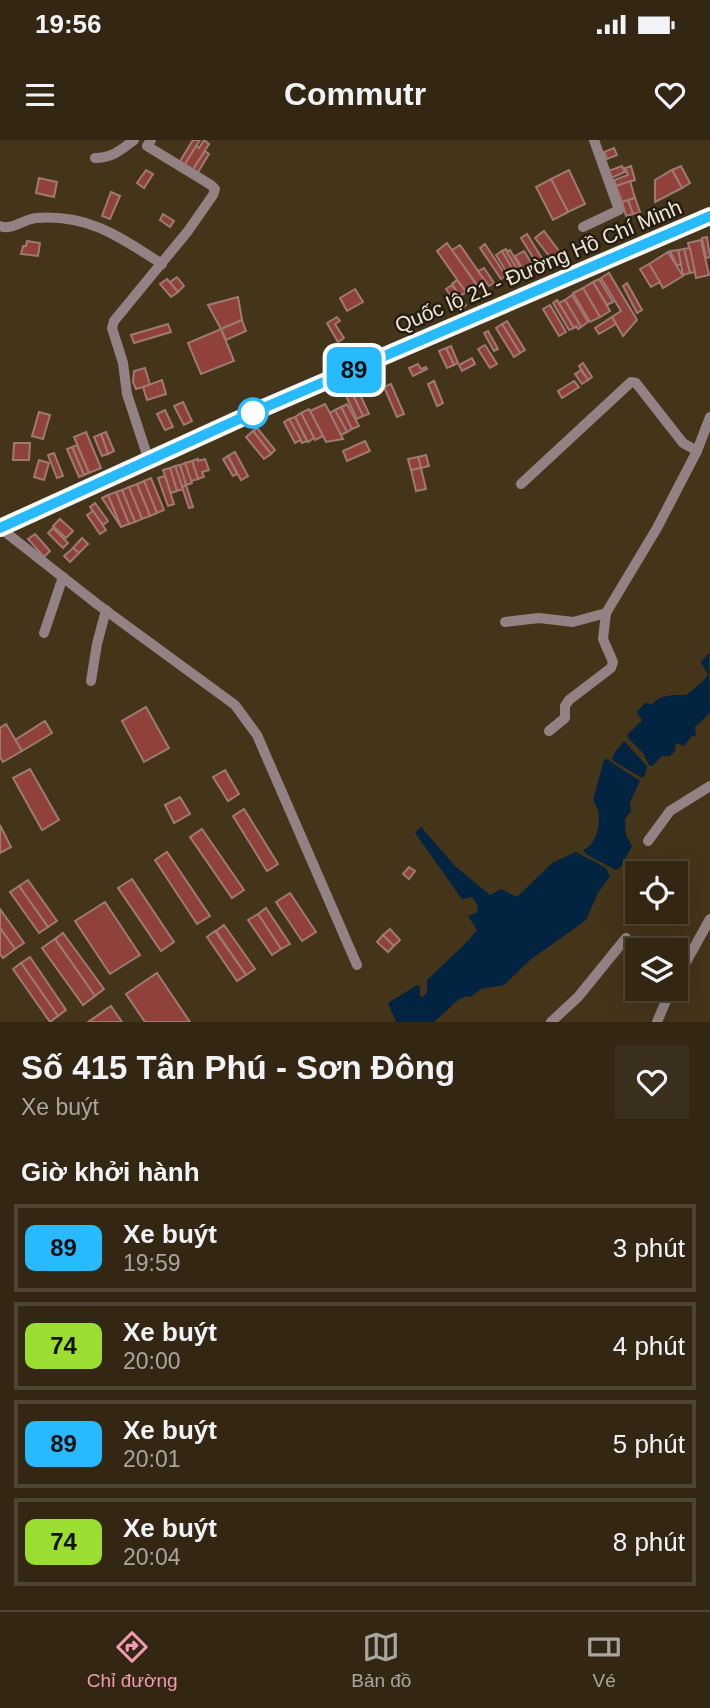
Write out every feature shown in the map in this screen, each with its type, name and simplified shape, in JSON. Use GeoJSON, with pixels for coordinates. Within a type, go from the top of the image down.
{"type":"FeatureCollection","features":[{"type":"Feature","properties":{"kind":"highway","name":"Quốc lộ 21 - Đường Hồ Chí Minh"},"geometry":{"type":"LineString","coordinates":[[0,528],[261,409],[710,216]]}},
{"type":"Feature","properties":{"kind":"street"},"geometry":{"type":"LineString","coordinates":[[95,158],[106,158],[120,152],[135,140],[149,143],[215,189],[198,218],[114,321],[112,328],[123,363],[132,413],[149,461]]}},
{"type":"Feature","properties":{"kind":"street"},"geometry":{"type":"LineString","coordinates":[[583,227],[619,210],[594,140]]}},
{"type":"Feature","properties":{"kind":"street"},"geometry":{"type":"LineString","coordinates":[[0,226],[5,228],[35,218],[61,218],[91,223],[106,228],[162,264]]}},
{"type":"Feature","properties":{"kind":"street"},"geometry":{"type":"LineString","coordinates":[[521,484],[631,383],[636,383],[683,443],[697,451]]}},
{"type":"Feature","properties":{"kind":"street"},"geometry":{"type":"LineString","coordinates":[[549,731],[565,718],[565,706],[569,700],[611,668],[613,662],[603,639],[606,613],[657,528],[697,451],[710,417]]}},
{"type":"Feature","properties":{"kind":"street"},"geometry":{"type":"LineString","coordinates":[[0,528],[235,705],[251,724],[357,965]]}},
{"type":"Feature","properties":{"kind":"street"},"geometry":{"type":"LineString","coordinates":[[44,633],[63,578]]}},
{"type":"Feature","properties":{"kind":"street"},"geometry":{"type":"LineString","coordinates":[[91,681],[106,610]]}},
{"type":"Feature","properties":{"kind":"street"},"geometry":{"type":"LineString","coordinates":[[505,622],[539,618],[573,622],[606,613]]}},
{"type":"Feature","properties":{"kind":"street"},"geometry":{"type":"LineString","coordinates":[[648,841],[670,811],[710,786]]}},
{"type":"Feature","properties":{"kind":"street"},"geometry":{"type":"LineString","coordinates":[[688,958],[710,919]]}},
{"type":"Feature","properties":{"kind":"street"},"geometry":{"type":"LineString","coordinates":[[551,1022],[592,981],[625,939]]}},
{"type":"Feature","properties":{"kind":"street"},"geometry":{"type":"LineString","coordinates":[[657,1022],[666,1001]]}},
{"type":"Feature","properties":{"kind":"water"},"geometry":{"type":"Polygon","coordinates":[[[709,653],[710,713],[695,727],[696,736],[692,736],[684,746],[676,743],[675,751],[670,756],[662,756],[652,766],[649,765],[643,753],[627,735],[642,720],[637,712],[645,703],[652,704],[668,696],[686,695],[705,680],[708,675],[701,662],[709,653]]]}},
{"type":"Feature","properties":{"kind":"water"},"geometry":{"type":"Polygon","coordinates":[[[624,741],[647,766],[642,778],[612,760],[624,741]]]}},
{"type":"Feature","properties":{"kind":"water"},"geometry":{"type":"Polygon","coordinates":[[[607,759],[640,781],[630,802],[631,811],[625,819],[626,835],[632,846],[621,867],[616,870],[587,855],[583,850],[591,844],[598,827],[598,809],[593,800],[604,760],[607,759]]]}},
{"type":"Feature","properties":{"kind":"water"},"geometry":{"type":"Polygon","coordinates":[[[421,827],[455,866],[490,895],[501,889],[517,897],[552,863],[576,852],[606,868],[610,876],[598,893],[586,920],[530,960],[504,985],[481,989],[470,997],[458,1000],[434,1022],[396,1022],[388,1003],[417,985],[420,987],[420,996],[423,997],[427,992],[427,980],[477,930],[468,916],[478,912],[477,904],[472,897],[462,899],[415,833],[421,827]]]}},
{"type":"Feature","properties":{"kind":"building"},"geometry":{"type":"Polygon","coordinates":[[[193,140],[200,140],[184,166],[179,163],[193,140]]]}},
{"type":"Feature","properties":{"kind":"building"},"geometry":{"type":"Polygon","coordinates":[[[204,140],[209,144],[192,171],[184,166],[196,146],[199,148],[204,140]]]}},
{"type":"Feature","properties":{"kind":"building"},"geometry":{"type":"Polygon","coordinates":[[[614,148],[617,155],[607,159],[604,152],[614,148]]]}},
{"type":"Feature","properties":{"kind":"building"},"geometry":{"type":"Polygon","coordinates":[[[205,151],[209,154],[197,174],[192,171],[205,151]]]}},
{"type":"Feature","properties":{"kind":"building"},"geometry":{"type":"Polygon","coordinates":[[[622,166],[625,172],[611,178],[608,171],[622,166]]]}},
{"type":"Feature","properties":{"kind":"building"},"geometry":{"type":"Polygon","coordinates":[[[631,166],[635,180],[616,186],[614,180],[628,175],[625,168],[631,166]]]}},
{"type":"Feature","properties":{"kind":"building"},"geometry":{"type":"Polygon","coordinates":[[[681,166],[690,183],[682,188],[672,170],[681,166]]]}},
{"type":"Feature","properties":{"kind":"building"},"geometry":{"type":"Polygon","coordinates":[[[146,170],[153,174],[144,188],[137,183],[146,170]]]}},
{"type":"Feature","properties":{"kind":"building"},"geometry":{"type":"Polygon","coordinates":[[[569,170],[585,204],[568,212],[551,179],[569,170]]]}},
{"type":"Feature","properties":{"kind":"building"},"geometry":{"type":"Polygon","coordinates":[[[672,170],[682,188],[655,202],[655,180],[672,170]]]}},
{"type":"Feature","properties":{"kind":"building"},"geometry":{"type":"Polygon","coordinates":[[[39,178],[57,182],[54,197],[36,193],[39,178]]]}},
{"type":"Feature","properties":{"kind":"building"},"geometry":{"type":"Polygon","coordinates":[[[551,179],[568,212],[553,220],[536,187],[551,179]]]}},
{"type":"Feature","properties":{"kind":"building"},"geometry":{"type":"Polygon","coordinates":[[[630,181],[635,198],[622,202],[616,186],[630,181]]]}},
{"type":"Feature","properties":{"kind":"building"},"geometry":{"type":"Polygon","coordinates":[[[111,192],[120,196],[110,219],[102,216],[111,192]]]}},
{"type":"Feature","properties":{"kind":"building"},"geometry":{"type":"Polygon","coordinates":[[[635,198],[640,212],[633,214],[628,200],[635,198]]]}},
{"type":"Feature","properties":{"kind":"building"},"geometry":{"type":"Polygon","coordinates":[[[628,200],[633,214],[626,216],[622,202],[628,200]]]}},
{"type":"Feature","properties":{"kind":"building"},"geometry":{"type":"Polygon","coordinates":[[[163,214],[174,221],[170,227],[160,220],[163,214]]]}},
{"type":"Feature","properties":{"kind":"building"},"geometry":{"type":"Polygon","coordinates":[[[544,231],[565,259],[557,266],[535,238],[544,231]]]}},
{"type":"Feature","properties":{"kind":"building"},"geometry":{"type":"Polygon","coordinates":[[[527,234],[543,260],[537,264],[521,238],[527,234]]]}},
{"type":"Feature","properties":{"kind":"building"},"geometry":{"type":"Polygon","coordinates":[[[707,237],[710,257],[706,258],[702,238],[707,237]]]}},
{"type":"Feature","properties":{"kind":"building"},"geometry":{"type":"Polygon","coordinates":[[[701,240],[709,275],[696,278],[688,243],[701,240]]]}},
{"type":"Feature","properties":{"kind":"building"},"geometry":{"type":"Polygon","coordinates":[[[27,241],[40,243],[38,256],[21,254],[27,241]]]}},
{"type":"Feature","properties":{"kind":"building"},"geometry":{"type":"Polygon","coordinates":[[[447,243],[476,284],[466,292],[437,251],[447,243]]]}},
{"type":"Feature","properties":{"kind":"building"},"geometry":{"type":"Polygon","coordinates":[[[485,244],[506,276],[501,279],[480,248],[485,244]]]}},
{"type":"Feature","properties":{"kind":"building"},"geometry":{"type":"Polygon","coordinates":[[[460,245],[485,281],[478,286],[452,250],[460,245]]]}},
{"type":"Feature","properties":{"kind":"building"},"geometry":{"type":"Polygon","coordinates":[[[690,248],[695,272],[690,273],[684,249],[690,248]]]}},
{"type":"Feature","properties":{"kind":"building"},"geometry":{"type":"Polygon","coordinates":[[[506,249],[520,274],[516,276],[502,251],[506,249]]]}},
{"type":"Feature","properties":{"kind":"building"},"geometry":{"type":"Polygon","coordinates":[[[684,249],[690,273],[683,275],[678,250],[684,249]]]}},
{"type":"Feature","properties":{"kind":"building"},"geometry":{"type":"Polygon","coordinates":[[[510,250],[523,272],[520,274],[507,252],[510,250]]]}},
{"type":"Feature","properties":{"kind":"building"},"geometry":{"type":"Polygon","coordinates":[[[678,250],[681,264],[677,266],[670,251],[678,250]]]}},
{"type":"Feature","properties":{"kind":"building"},"geometry":{"type":"Polygon","coordinates":[[[502,251],[516,276],[511,279],[496,255],[502,251]]]}},
{"type":"Feature","properties":{"kind":"building"},"geometry":{"type":"Polygon","coordinates":[[[524,251],[533,266],[524,271],[515,256],[524,251]]]}},
{"type":"Feature","properties":{"kind":"building"},"geometry":{"type":"Polygon","coordinates":[[[668,252],[683,276],[663,288],[649,264],[668,252]]]}},
{"type":"Feature","properties":{"kind":"building"},"geometry":{"type":"Polygon","coordinates":[[[649,264],[660,282],[651,287],[640,269],[649,264]]]}},
{"type":"Feature","properties":{"kind":"building"},"geometry":{"type":"Polygon","coordinates":[[[484,268],[494,283],[489,286],[478,271],[484,268]]]}},
{"type":"Feature","properties":{"kind":"building"},"geometry":{"type":"Polygon","coordinates":[[[609,273],[637,320],[623,336],[612,317],[621,311],[601,278],[609,273]]]}},
{"type":"Feature","properties":{"kind":"building"},"geometry":{"type":"Polygon","coordinates":[[[177,277],[184,286],[178,292],[170,282],[177,277]]]}},
{"type":"Feature","properties":{"kind":"building"},"geometry":{"type":"Polygon","coordinates":[[[167,279],[178,292],[171,297],[160,284],[167,279]]]}},
{"type":"Feature","properties":{"kind":"building"},"geometry":{"type":"Polygon","coordinates":[[[599,279],[613,302],[607,305],[593,282],[599,279]]]}},
{"type":"Feature","properties":{"kind":"building"},"geometry":{"type":"Polygon","coordinates":[[[457,280],[466,292],[460,296],[452,284],[457,280]]]}},
{"type":"Feature","properties":{"kind":"building"},"geometry":{"type":"Polygon","coordinates":[[[593,282],[610,311],[600,317],[583,288],[593,282]]]}},
{"type":"Feature","properties":{"kind":"building"},"geometry":{"type":"Polygon","coordinates":[[[627,283],[642,310],[637,313],[623,286],[627,283]]]}},
{"type":"Feature","properties":{"kind":"building"},"geometry":{"type":"Polygon","coordinates":[[[452,285],[466,305],[460,310],[446,289],[452,285]]]}},
{"type":"Feature","properties":{"kind":"building"},"geometry":{"type":"Polygon","coordinates":[[[583,288],[600,317],[590,322],[573,293],[583,288]]]}},
{"type":"Feature","properties":{"kind":"building"},"geometry":{"type":"Polygon","coordinates":[[[355,289],[363,302],[347,311],[340,298],[355,289]]]}},
{"type":"Feature","properties":{"kind":"building"},"geometry":{"type":"Polygon","coordinates":[[[572,295],[588,322],[581,327],[565,300],[572,295]]]}},
{"type":"Feature","properties":{"kind":"building"},"geometry":{"type":"Polygon","coordinates":[[[238,297],[242,320],[221,329],[208,305],[238,297]]]}},
{"type":"Feature","properties":{"kind":"building"},"geometry":{"type":"Polygon","coordinates":[[[557,300],[574,328],[569,330],[553,303],[557,300]]]}},
{"type":"Feature","properties":{"kind":"building"},"geometry":{"type":"Polygon","coordinates":[[[565,300],[581,327],[578,329],[576,326],[574,328],[559,303],[565,300]]]}},
{"type":"Feature","properties":{"kind":"building"},"geometry":{"type":"Polygon","coordinates":[[[550,305],[566,332],[559,336],[543,309],[550,305]]]}},
{"type":"Feature","properties":{"kind":"building"},"geometry":{"type":"Polygon","coordinates":[[[337,317],[340,321],[335,324],[344,338],[338,342],[327,323],[337,317]]]}},
{"type":"Feature","properties":{"kind":"building"},"geometry":{"type":"Polygon","coordinates":[[[612,317],[616,324],[599,334],[595,328],[612,317]]]}},
{"type":"Feature","properties":{"kind":"building"},"geometry":{"type":"Polygon","coordinates":[[[242,320],[246,331],[226,340],[221,329],[242,320]]]}},
{"type":"Feature","properties":{"kind":"building"},"geometry":{"type":"Polygon","coordinates":[[[507,321],[525,350],[520,353],[502,324],[507,321]]]}},
{"type":"Feature","properties":{"kind":"building"},"geometry":{"type":"Polygon","coordinates":[[[168,324],[171,332],[134,343],[131,335],[168,324]]]}},
{"type":"Feature","properties":{"kind":"building"},"geometry":{"type":"Polygon","coordinates":[[[502,324],[520,353],[514,357],[496,328],[502,324]]]}},
{"type":"Feature","properties":{"kind":"building"},"geometry":{"type":"Polygon","coordinates":[[[221,329],[234,361],[201,374],[188,343],[221,329]]]}},
{"type":"Feature","properties":{"kind":"building"},"geometry":{"type":"Polygon","coordinates":[[[488,331],[498,349],[494,351],[484,333],[488,331]]]}},
{"type":"Feature","properties":{"kind":"building"},"geometry":{"type":"Polygon","coordinates":[[[485,345],[497,364],[490,368],[478,349],[485,345]]]}},
{"type":"Feature","properties":{"kind":"building"},"geometry":{"type":"Polygon","coordinates":[[[451,346],[458,363],[454,365],[446,348],[451,346]]]}},
{"type":"Feature","properties":{"kind":"building"},"geometry":{"type":"Polygon","coordinates":[[[446,348],[454,365],[447,368],[439,351],[446,348]]]}},
{"type":"Feature","properties":{"kind":"building"},"geometry":{"type":"Polygon","coordinates":[[[472,358],[475,364],[462,371],[459,365],[472,358]]]}},
{"type":"Feature","properties":{"kind":"building"},"geometry":{"type":"Polygon","coordinates":[[[583,363],[592,377],[588,380],[579,366],[583,363]]]}},
{"type":"Feature","properties":{"kind":"building"},"geometry":{"type":"Polygon","coordinates":[[[418,364],[421,369],[427,369],[413,376],[409,368],[418,364]]]}},
{"type":"Feature","properties":{"kind":"building"},"geometry":{"type":"Polygon","coordinates":[[[145,368],[150,385],[136,389],[133,382],[134,371],[145,368]]]}},
{"type":"Feature","properties":{"kind":"building"},"geometry":{"type":"Polygon","coordinates":[[[581,370],[588,380],[582,384],[575,374],[581,370]]]}},
{"type":"Feature","properties":{"kind":"building"},"geometry":{"type":"Polygon","coordinates":[[[162,380],[166,394],[147,400],[143,387],[162,380]]]}},
{"type":"Feature","properties":{"kind":"building"},"geometry":{"type":"Polygon","coordinates":[[[434,381],[443,403],[437,406],[428,384],[434,381]]]}},
{"type":"Feature","properties":{"kind":"building"},"geometry":{"type":"Polygon","coordinates":[[[574,381],[579,387],[562,398],[558,391],[574,381]]]}},
{"type":"Feature","properties":{"kind":"building"},"geometry":{"type":"Polygon","coordinates":[[[391,384],[404,414],[397,417],[384,387],[391,384]]]}},
{"type":"Feature","properties":{"kind":"building"},"geometry":{"type":"Polygon","coordinates":[[[357,388],[369,414],[363,416],[351,391],[357,388]]]}},
{"type":"Feature","properties":{"kind":"building"},"geometry":{"type":"Polygon","coordinates":[[[351,391],[363,416],[357,419],[345,394],[351,391]]]}},
{"type":"Feature","properties":{"kind":"building"},"geometry":{"type":"Polygon","coordinates":[[[183,402],[192,421],[184,425],[174,406],[183,402]]]}},
{"type":"Feature","properties":{"kind":"building"},"geometry":{"type":"Polygon","coordinates":[[[325,404],[343,439],[326,442],[310,411],[325,404]]]}},
{"type":"Feature","properties":{"kind":"building"},"geometry":{"type":"Polygon","coordinates":[[[347,404],[359,426],[352,429],[341,407],[347,404]]]}},
{"type":"Feature","properties":{"kind":"building"},"geometry":{"type":"Polygon","coordinates":[[[341,407],[352,429],[347,432],[335,410],[341,407]]]}},
{"type":"Feature","properties":{"kind":"building"},"geometry":{"type":"Polygon","coordinates":[[[309,409],[323,436],[315,440],[301,413],[309,409]]]}},
{"type":"Feature","properties":{"kind":"building"},"geometry":{"type":"Polygon","coordinates":[[[165,410],[173,427],[165,430],[157,414],[165,410]]]}},
{"type":"Feature","properties":{"kind":"building"},"geometry":{"type":"Polygon","coordinates":[[[335,410],[347,432],[341,435],[330,413],[335,410]]]}},
{"type":"Feature","properties":{"kind":"building"},"geometry":{"type":"Polygon","coordinates":[[[39,412],[50,415],[43,439],[32,436],[39,412]]]}},
{"type":"Feature","properties":{"kind":"building"},"geometry":{"type":"Polygon","coordinates":[[[301,413],[314,438],[308,442],[295,417],[301,413]]]}},
{"type":"Feature","properties":{"kind":"building"},"geometry":{"type":"Polygon","coordinates":[[[295,417],[307,441],[302,443],[289,419],[295,417]]]}},
{"type":"Feature","properties":{"kind":"building"},"geometry":{"type":"Polygon","coordinates":[[[289,419],[301,440],[295,443],[284,422],[289,419]]]}},
{"type":"Feature","properties":{"kind":"building"},"geometry":{"type":"Polygon","coordinates":[[[257,428],[275,450],[271,454],[253,431],[257,428]]]}},
{"type":"Feature","properties":{"kind":"building"},"geometry":{"type":"Polygon","coordinates":[[[253,431],[271,454],[264,459],[246,437],[253,431]]]}},
{"type":"Feature","properties":{"kind":"building"},"geometry":{"type":"Polygon","coordinates":[[[86,432],[101,468],[89,473],[74,437],[86,432]]]}},
{"type":"Feature","properties":{"kind":"building"},"geometry":{"type":"Polygon","coordinates":[[[106,432],[114,451],[108,454],[101,434],[106,432]]]}},
{"type":"Feature","properties":{"kind":"building"},"geometry":{"type":"Polygon","coordinates":[[[101,434],[108,454],[102,456],[94,437],[101,434]]]}},
{"type":"Feature","properties":{"kind":"building"},"geometry":{"type":"Polygon","coordinates":[[[365,441],[370,451],[347,461],[343,451],[365,441]]]}},
{"type":"Feature","properties":{"kind":"building"},"geometry":{"type":"Polygon","coordinates":[[[14,443],[30,443],[29,460],[13,460],[14,443]]]}},
{"type":"Feature","properties":{"kind":"building"},"geometry":{"type":"Polygon","coordinates":[[[77,445],[89,473],[84,475],[72,447],[77,445]]]}},
{"type":"Feature","properties":{"kind":"building"},"geometry":{"type":"Polygon","coordinates":[[[72,447],[84,475],[79,477],[67,449],[72,447]]]}},
{"type":"Feature","properties":{"kind":"building"},"geometry":{"type":"Polygon","coordinates":[[[235,452],[248,476],[241,480],[228,456],[235,452]]]}},
{"type":"Feature","properties":{"kind":"building"},"geometry":{"type":"Polygon","coordinates":[[[54,453],[63,476],[57,478],[48,455],[54,453]]]}},
{"type":"Feature","properties":{"kind":"building"},"geometry":{"type":"Polygon","coordinates":[[[426,455],[429,466],[421,468],[418,457],[426,455]]]}},
{"type":"Feature","properties":{"kind":"building"},"geometry":{"type":"Polygon","coordinates":[[[228,456],[237,474],[233,476],[223,459],[228,456]]]}},
{"type":"Feature","properties":{"kind":"building"},"geometry":{"type":"Polygon","coordinates":[[[418,457],[421,468],[411,470],[408,459],[418,457]]]}},
{"type":"Feature","properties":{"kind":"building"},"geometry":{"type":"Polygon","coordinates":[[[205,459],[209,470],[202,472],[204,477],[198,479],[192,461],[205,459]]]}},
{"type":"Feature","properties":{"kind":"building"},"geometry":{"type":"Polygon","coordinates":[[[39,460],[49,463],[44,480],[34,477],[39,460]]]}},
{"type":"Feature","properties":{"kind":"building"},"geometry":{"type":"Polygon","coordinates":[[[192,461],[198,479],[191,481],[185,463],[192,461]]]}},
{"type":"Feature","properties":{"kind":"building"},"geometry":{"type":"Polygon","coordinates":[[[185,463],[192,483],[186,485],[180,465],[185,463]]]}},
{"type":"Feature","properties":{"kind":"building"},"geometry":{"type":"Polygon","coordinates":[[[180,465],[186,485],[182,487],[175,466],[180,465]]]}},
{"type":"Feature","properties":{"kind":"building"},"geometry":{"type":"Polygon","coordinates":[[[175,466],[183,489],[177,491],[170,468],[175,466]]]}},
{"type":"Feature","properties":{"kind":"building"},"geometry":{"type":"Polygon","coordinates":[[[170,468],[177,491],[171,493],[163,470],[170,468]]]}},
{"type":"Feature","properties":{"kind":"building"},"geometry":{"type":"Polygon","coordinates":[[[421,468],[426,489],[416,491],[411,470],[421,468]]]}},
{"type":"Feature","properties":{"kind":"building"},"geometry":{"type":"Polygon","coordinates":[[[165,476],[174,504],[168,506],[158,478],[165,476]]]}},
{"type":"Feature","properties":{"kind":"building"},"geometry":{"type":"Polygon","coordinates":[[[151,478],[164,510],[157,513],[144,481],[151,478]]]}},
{"type":"Feature","properties":{"kind":"building"},"geometry":{"type":"Polygon","coordinates":[[[144,481],[157,513],[150,516],[137,484],[144,481]]]}},
{"type":"Feature","properties":{"kind":"building"},"geometry":{"type":"Polygon","coordinates":[[[137,484],[150,516],[142,519],[129,487],[137,484]]]}},
{"type":"Feature","properties":{"kind":"building"},"geometry":{"type":"Polygon","coordinates":[[[186,485],[193,507],[189,508],[182,487],[186,485]]]}},
{"type":"Feature","properties":{"kind":"building"},"geometry":{"type":"Polygon","coordinates":[[[129,487],[142,519],[135,522],[122,490],[129,487]]]}},
{"type":"Feature","properties":{"kind":"building"},"geometry":{"type":"Polygon","coordinates":[[[122,490],[135,522],[129,524],[116,492],[122,490]]]}},
{"type":"Feature","properties":{"kind":"building"},"geometry":{"type":"Polygon","coordinates":[[[116,492],[129,524],[121,527],[108,495],[116,492]]]}},
{"type":"Feature","properties":{"kind":"building"},"geometry":{"type":"Polygon","coordinates":[[[108,495],[121,527],[102,498],[108,495]]]}},
{"type":"Feature","properties":{"kind":"building"},"geometry":{"type":"Polygon","coordinates":[[[95,503],[108,521],[103,525],[90,507],[95,503]]]}},
{"type":"Feature","properties":{"kind":"building"},"geometry":{"type":"Polygon","coordinates":[[[93,511],[106,530],[100,534],[87,515],[93,511]]]}},
{"type":"Feature","properties":{"kind":"building"},"geometry":{"type":"Polygon","coordinates":[[[60,519],[73,531],[66,538],[53,526],[60,519]]]}},
{"type":"Feature","properties":{"kind":"building"},"geometry":{"type":"Polygon","coordinates":[[[53,528],[68,543],[63,548],[48,533],[53,528]]]}},
{"type":"Feature","properties":{"kind":"building"},"geometry":{"type":"Polygon","coordinates":[[[35,534],[50,551],[44,557],[28,539],[35,534]]]}},
{"type":"Feature","properties":{"kind":"building"},"geometry":{"type":"Polygon","coordinates":[[[82,538],[88,544],[79,553],[73,548],[82,538]]]}},
{"type":"Feature","properties":{"kind":"building"},"geometry":{"type":"Polygon","coordinates":[[[73,548],[79,553],[70,562],[64,556],[73,548]]]}},
{"type":"Feature","properties":{"kind":"building"},"geometry":{"type":"Polygon","coordinates":[[[146,707],[169,748],[144,762],[122,721],[146,707]]]}},
{"type":"Feature","properties":{"kind":"building"},"geometry":{"type":"Polygon","coordinates":[[[45,721],[52,733],[22,751],[15,740],[45,721]]]}},
{"type":"Feature","properties":{"kind":"building"},"geometry":{"type":"Polygon","coordinates":[[[6,724],[22,751],[3,762],[0,757],[0,728],[6,724]]]}},
{"type":"Feature","properties":{"kind":"building"},"geometry":{"type":"Polygon","coordinates":[[[30,769],[59,820],[42,830],[13,778],[30,769]]]}},
{"type":"Feature","properties":{"kind":"building"},"geometry":{"type":"Polygon","coordinates":[[[225,770],[239,794],[228,801],[213,777],[225,770]]]}},
{"type":"Feature","properties":{"kind":"building"},"geometry":{"type":"Polygon","coordinates":[[[180,797],[190,814],[174,823],[165,805],[180,797]]]}},
{"type":"Feature","properties":{"kind":"building"},"geometry":{"type":"Polygon","coordinates":[[[244,809],[278,864],[267,871],[233,816],[244,809]]]}},
{"type":"Feature","properties":{"kind":"building"},"geometry":{"type":"Polygon","coordinates":[[[0,825],[11,847],[0,853],[0,825]]]}},
{"type":"Feature","properties":{"kind":"building"},"geometry":{"type":"Polygon","coordinates":[[[202,829],[244,890],[232,898],[190,837],[202,829]]]}},
{"type":"Feature","properties":{"kind":"building"},"geometry":{"type":"Polygon","coordinates":[[[167,852],[210,916],[197,924],[155,860],[167,852]]]}},
{"type":"Feature","properties":{"kind":"building"},"geometry":{"type":"Polygon","coordinates":[[[409,867],[415,871],[409,879],[403,874],[409,867]]]}},
{"type":"Feature","properties":{"kind":"building"},"geometry":{"type":"Polygon","coordinates":[[[132,879],[174,942],[161,951],[118,888],[132,879]]]}},
{"type":"Feature","properties":{"kind":"building"},"geometry":{"type":"Polygon","coordinates":[[[28,880],[57,921],[48,927],[19,886],[28,880]]]}},
{"type":"Feature","properties":{"kind":"building"},"geometry":{"type":"Polygon","coordinates":[[[19,886],[48,927],[39,933],[10,892],[19,886]]]}},
{"type":"Feature","properties":{"kind":"building"},"geometry":{"type":"Polygon","coordinates":[[[290,893],[316,932],[302,941],[276,902],[290,893]]]}},
{"type":"Feature","properties":{"kind":"building"},"geometry":{"type":"Polygon","coordinates":[[[105,902],[140,955],[110,974],[75,921],[105,902]]]}},
{"type":"Feature","properties":{"kind":"building"},"geometry":{"type":"Polygon","coordinates":[[[266,908],[290,944],[281,949],[258,914],[266,908]]]}},
{"type":"Feature","properties":{"kind":"building"},"geometry":{"type":"Polygon","coordinates":[[[0,909],[24,943],[15,949],[0,928],[0,909]]]}},
{"type":"Feature","properties":{"kind":"building"},"geometry":{"type":"Polygon","coordinates":[[[258,914],[281,949],[272,955],[248,920],[258,914]]]}},
{"type":"Feature","properties":{"kind":"building"},"geometry":{"type":"Polygon","coordinates":[[[224,925],[255,969],[246,975],[216,931],[224,925]]]}},
{"type":"Feature","properties":{"kind":"building"},"geometry":{"type":"Polygon","coordinates":[[[0,928],[15,949],[3,958],[0,954],[0,928]]]}},
{"type":"Feature","properties":{"kind":"building"},"geometry":{"type":"Polygon","coordinates":[[[390,929],[400,940],[394,946],[383,935],[390,929]]]}},
{"type":"Feature","properties":{"kind":"building"},"geometry":{"type":"Polygon","coordinates":[[[215,931],[246,975],[237,981],[207,937],[215,931]]]}},
{"type":"Feature","properties":{"kind":"building"},"geometry":{"type":"Polygon","coordinates":[[[63,933],[104,989],[95,996],[55,939],[63,933]]]}},
{"type":"Feature","properties":{"kind":"building"},"geometry":{"type":"Polygon","coordinates":[[[383,935],[394,946],[388,952],[377,942],[383,935]]]}},
{"type":"Feature","properties":{"kind":"building"},"geometry":{"type":"Polygon","coordinates":[[[55,939],[95,996],[83,1005],[42,948],[55,939]]]}},
{"type":"Feature","properties":{"kind":"building"},"geometry":{"type":"Polygon","coordinates":[[[30,957],[66,1010],[58,1016],[21,963],[30,957]]]}},
{"type":"Feature","properties":{"kind":"building"},"geometry":{"type":"Polygon","coordinates":[[[21,963],[58,1016],[50,1022],[13,969],[21,963]]]}},
{"type":"Feature","properties":{"kind":"building"},"geometry":{"type":"Polygon","coordinates":[[[157,973],[190,1022],[145,1022],[126,994],[157,973]]]}},
{"type":"Feature","properties":{"kind":"building"},"geometry":{"type":"Polygon","coordinates":[[[111,1006],[122,1022],[88,1022],[111,1006]]]}},
{"type":"Feature","properties":{"kind":"bus line","name":"89"},"geometry":{"type":"LineString","coordinates":[[0,528],[261,409],[710,216]]}}]}
